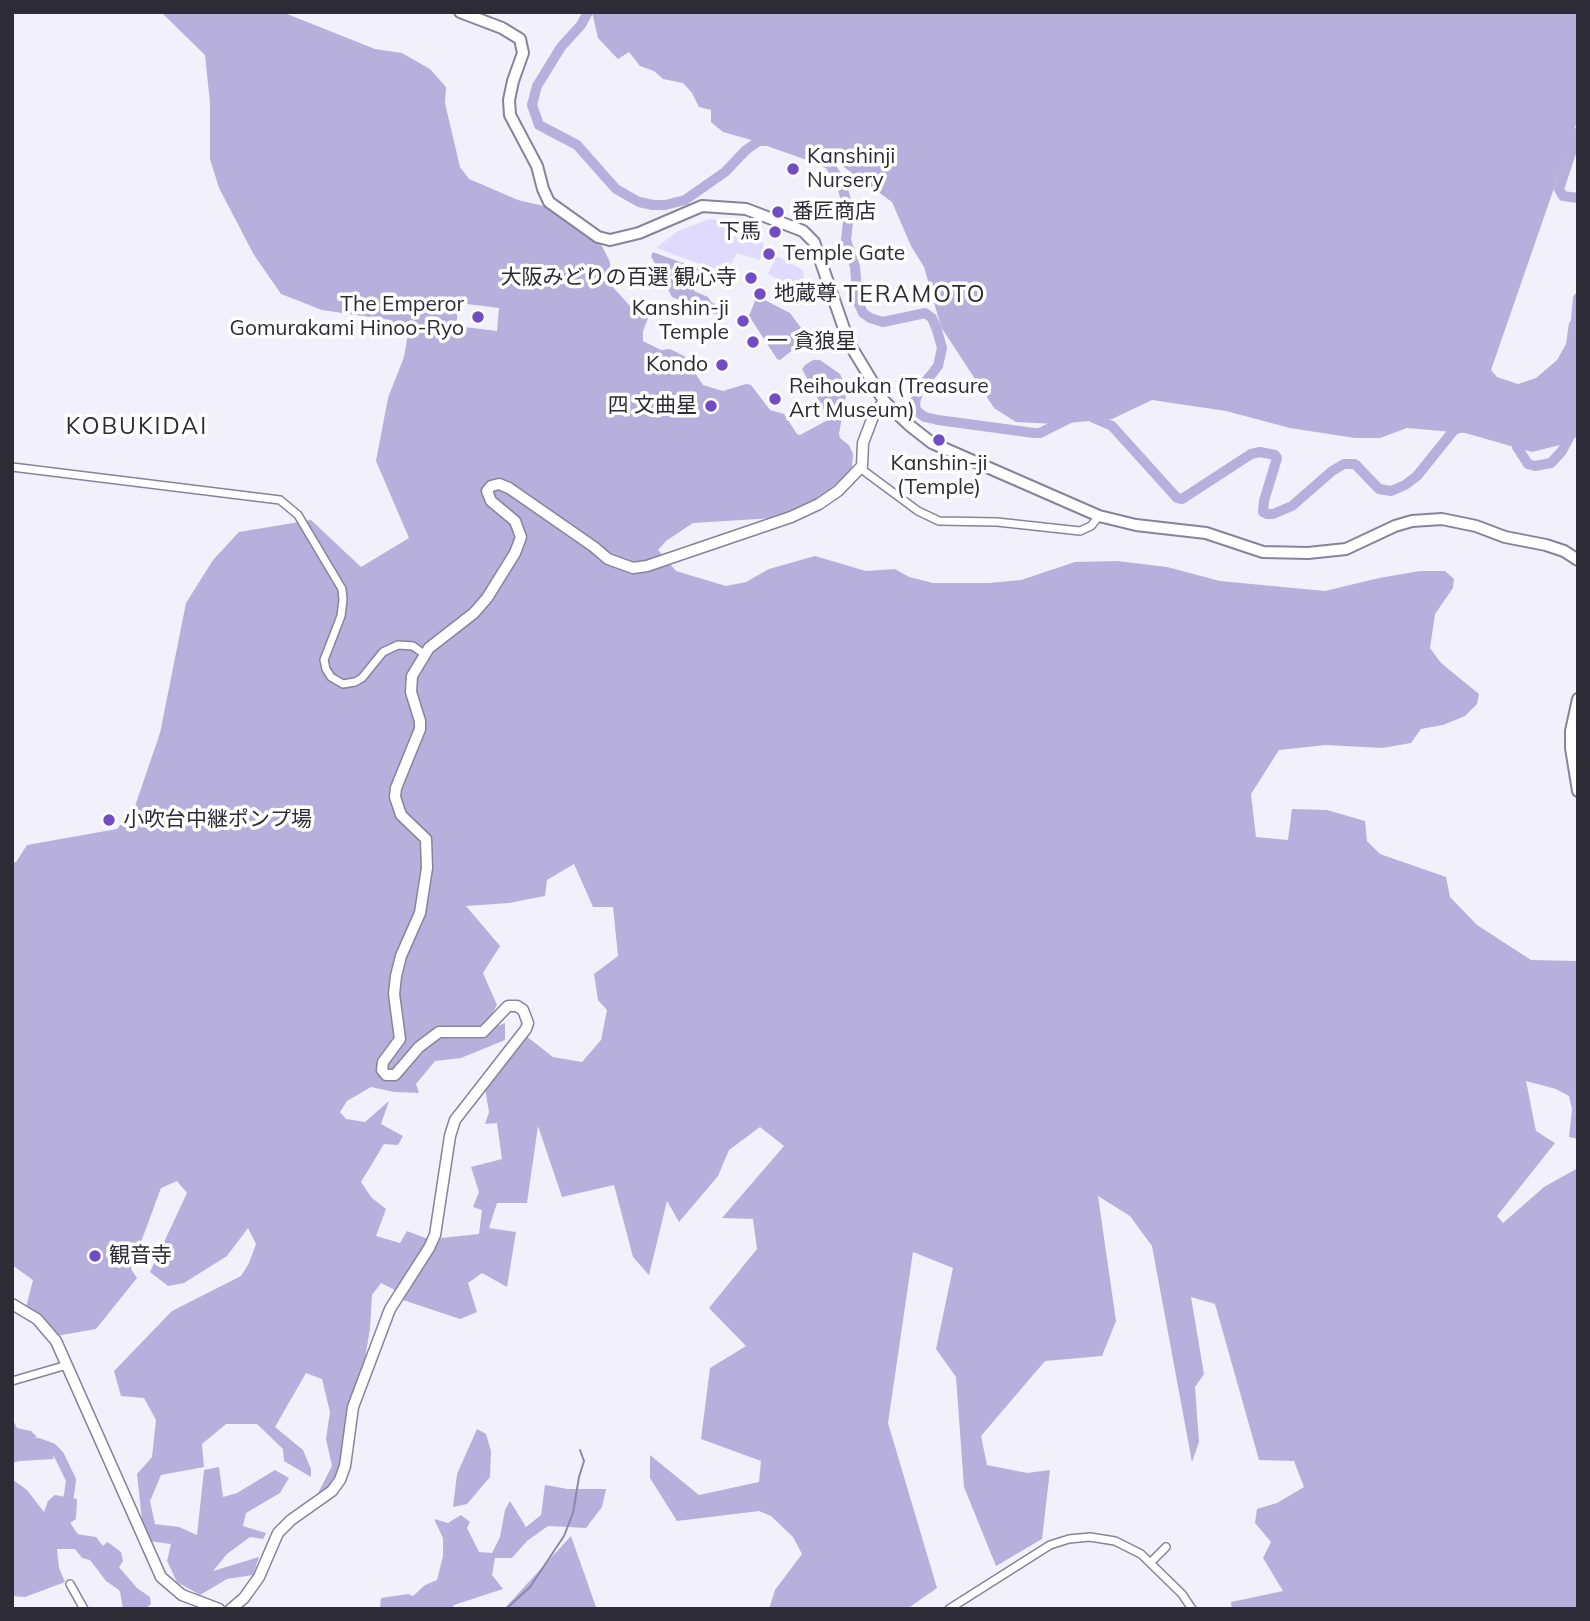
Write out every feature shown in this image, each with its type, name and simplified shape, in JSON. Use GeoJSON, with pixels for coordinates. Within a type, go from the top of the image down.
{"type":"FeatureCollection","features":[{"type":"Feature","properties":{"kind":"highway"},"geometry":{"type":"LineString","coordinates":[[460,12],[513,33],[520,39],[523,53],[509,100],[510,115],[537,166],[549,202],[598,237],[610,240],[639,233],[702,206],[746,209],[803,231],[814,242],[849,343],[884,401],[932,443],[1099,516],[1136,525],[1206,533],[1263,552],[1308,553],[1346,549],[1395,526],[1412,521],[1442,519],[1476,526],[1505,537],[1546,545],[1578,559]]}},
{"type":"Feature","properties":{"kind":"highway"},"geometry":{"type":"LineString","coordinates":[[1578,699],[1574,709],[1570,748],[1578,792]]}},
{"type":"Feature","properties":{"kind":"main road"},"geometry":{"type":"LineString","coordinates":[[231,1609],[244,1598],[259,1577],[278,1533],[291,1520],[331,1491],[340,1480],[345,1466],[353,1407],[390,1309],[435,1235],[450,1136],[455,1120],[519,1039],[528,1023],[523,1010],[517,1006],[508,1006],[483,1032],[439,1032],[419,1047],[395,1075],[386,1075],[382,1070],[383,1062],[400,1039],[394,994],[396,976],[401,956],[420,913],[427,868],[426,839],[401,815],[395,797],[396,788],[420,729],[410,685],[415,668],[424,654],[434,643],[474,613],[487,598],[519,545],[520,530],[515,521],[488,496],[487,491],[491,486],[499,484],[509,488],[608,559],[633,568],[647,566],[819,505],[838,491],[862,466],[860,458],[863,443],[874,414],[884,401]]}},
{"type":"Feature","properties":{"kind":"main road"},"geometry":{"type":"LineString","coordinates":[[12,1304],[37,1320],[56,1341],[161,1577],[182,1595],[219,1609]]}},
{"type":"Feature","properties":{"kind":"street"},"geometry":{"type":"LineString","coordinates":[[862,466],[864,471],[924,515],[939,520],[981,521],[1080,531],[1091,526],[1099,516]]}},
{"type":"Feature","properties":{"kind":"street"},"geometry":{"type":"LineString","coordinates":[[12,467],[281,500],[298,515],[342,589],[344,600],[341,617],[324,660],[331,677],[343,684],[355,682],[362,678],[383,652],[398,645],[413,646],[424,654]]}},
{"type":"Feature","properties":{"kind":"street"},"geometry":{"type":"LineString","coordinates":[[13,1380],[66,1365]]}},
{"type":"Feature","properties":{"kind":"street"},"geometry":{"type":"LineString","coordinates":[[949,1609],[1050,1545],[1069,1539],[1090,1537],[1112,1540],[1151,1562],[1182,1594],[1192,1609]]}},
{"type":"Feature","properties":{"kind":"street"},"geometry":{"type":"LineString","coordinates":[[1151,1562],[1166,1548]]}},
{"type":"Feature","properties":{"kind":"street"},"geometry":{"type":"LineString","coordinates":[[70,1584],[84,1609]]}},
{"type":"Feature","properties":{"kind":"shaded area"},"geometry":{"type":"Polygon","coordinates":[[[161,12],[282,12],[375,49],[402,53],[430,69],[446,87],[445,103],[460,167],[469,179],[518,200],[548,207],[602,246],[610,262],[611,285],[630,306],[651,311],[643,331],[643,341],[661,350],[670,349],[694,361],[695,373],[703,385],[723,391],[751,385],[770,410],[784,414],[800,435],[826,421],[827,416],[802,369],[813,360],[820,360],[840,374],[846,394],[839,434],[853,454],[852,467],[841,481],[816,500],[774,518],[693,523],[666,541],[658,550],[676,571],[726,586],[746,582],[769,569],[815,556],[866,571],[895,569],[909,577],[933,583],[1021,580],[1075,562],[1117,561],[1167,567],[1220,581],[1325,591],[1420,571],[1445,571],[1454,579],[1453,588],[1435,614],[1430,648],[1441,663],[1479,694],[1477,704],[1465,716],[1443,725],[1421,729],[1411,743],[1382,748],[1326,745],[1279,750],[1251,794],[1256,837],[1288,840],[1292,809],[1327,810],[1365,821],[1367,841],[1380,854],[1446,877],[1450,897],[1477,925],[1531,960],[1578,961],[1578,1139],[1569,1137],[1572,1109],[1569,1096],[1556,1089],[1526,1081],[1536,1131],[1555,1143],[1497,1216],[1503,1223],[1544,1187],[1578,1168],[1578,1609],[1232,1609],[1231,1602],[1283,1591],[1263,1558],[1271,1542],[1255,1523],[1257,1509],[1277,1503],[1304,1487],[1294,1461],[1259,1460],[1215,1304],[1191,1297],[1204,1374],[1195,1387],[1199,1442],[1192,1462],[1152,1246],[1130,1216],[1098,1196],[1116,1321],[1102,1356],[1045,1361],[981,1436],[987,1465],[1027,1473],[1050,1470],[1042,1539],[996,1566],[964,1487],[956,1377],[936,1349],[953,1268],[913,1252],[888,1423],[937,1588],[907,1609],[769,1609],[775,1590],[802,1554],[793,1537],[771,1516],[759,1511],[677,1521],[650,1478],[650,1455],[699,1495],[759,1482],[761,1461],[701,1439],[710,1368],[746,1346],[709,1308],[757,1249],[753,1219],[722,1218],[784,1146],[760,1127],[729,1150],[718,1176],[679,1222],[667,1201],[649,1275],[633,1257],[614,1185],[562,1197],[538,1126],[527,1203],[497,1203],[489,1228],[516,1232],[507,1287],[482,1273],[468,1283],[477,1312],[460,1319],[403,1300],[441,1238],[479,1234],[482,1210],[473,1207],[479,1192],[471,1167],[502,1159],[497,1123],[485,1124],[489,1112],[485,1089],[526,1036],[553,1057],[582,1062],[601,1040],[607,1010],[598,1000],[594,974],[618,956],[613,907],[593,907],[574,864],[547,880],[545,896],[509,903],[466,906],[500,946],[483,973],[497,1005],[482,1032],[505,1023],[505,1040],[461,1058],[435,1061],[416,1084],[419,1093],[394,1092],[371,1087],[347,1101],[340,1112],[346,1119],[365,1122],[389,1101],[381,1124],[403,1136],[398,1145],[384,1144],[361,1182],[372,1198],[386,1209],[376,1236],[400,1243],[407,1231],[428,1239],[397,1291],[381,1283],[372,1295],[363,1370],[340,1473],[329,1488],[317,1495],[332,1466],[326,1439],[330,1412],[322,1379],[306,1373],[275,1427],[303,1450],[311,1469],[311,1477],[284,1461],[283,1449],[257,1424],[226,1424],[202,1444],[204,1467],[161,1475],[150,1501],[155,1524],[179,1527],[197,1535],[204,1470],[219,1467],[223,1497],[237,1493],[275,1470],[289,1478],[280,1493],[246,1513],[243,1526],[266,1533],[263,1539],[250,1537],[227,1554],[213,1571],[259,1557],[253,1575],[227,1579],[200,1595],[177,1582],[167,1561],[171,1544],[149,1541],[143,1529],[137,1474],[152,1457],[156,1420],[144,1398],[121,1396],[114,1371],[172,1311],[241,1276],[256,1244],[248,1228],[227,1256],[184,1283],[168,1286],[150,1272],[187,1193],[177,1181],[161,1188],[131,1269],[137,1278],[96,1329],[56,1336],[26,1307],[33,1280],[12,1265],[12,862],[16,862],[27,845],[117,829],[134,809],[160,733],[186,603],[213,560],[239,532],[311,520],[361,567],[409,538],[376,461],[388,398],[404,357],[408,334],[391,320],[322,310],[281,294],[254,255],[219,188],[210,159],[210,103],[205,55],[161,12]],[[459,303],[456,326],[497,331],[499,308],[459,303]]]}},
{"type":"Feature","properties":{"kind":"shaded area"},"geometry":{"type":"Polygon","coordinates":[[[592,12],[1578,12],[1578,119],[1491,370],[1497,377],[1518,384],[1536,378],[1557,360],[1566,344],[1569,323],[1578,312],[1578,436],[1564,444],[1532,452],[1465,433],[1407,428],[1380,438],[1355,438],[1290,428],[1226,411],[1152,400],[1112,419],[1055,424],[1016,422],[994,408],[941,327],[924,267],[911,246],[892,202],[841,165],[723,132],[711,122],[711,110],[699,107],[683,83],[663,79],[654,71],[640,66],[629,52],[618,59],[598,38],[592,12]]]}},
{"type":"Feature","properties":{"kind":"shaded area"},"geometry":{"type":"Polygon","coordinates":[[[709,219],[742,224],[764,244],[760,260],[737,253],[726,273],[656,248],[678,231],[709,219]]]}},
{"type":"Feature","properties":{"kind":"shaded area"},"geometry":{"type":"Polygon","coordinates":[[[653,252],[699,269],[694,291],[708,297],[720,307],[718,315],[672,297],[651,256],[653,252]]]}},
{"type":"Feature","properties":{"kind":"shaded area"},"geometry":{"type":"Polygon","coordinates":[[[777,256],[803,270],[804,278],[796,288],[768,274],[777,256]]]}},
{"type":"Feature","properties":{"kind":"shaded area"},"geometry":{"type":"Polygon","coordinates":[[[757,296],[790,313],[805,333],[804,341],[780,360],[749,316],[757,296]]]}},
{"type":"Feature","properties":{"kind":"shaded area"},"geometry":{"type":"Polygon","coordinates":[[[12,1418],[17,1428],[31,1431],[37,1437],[27,1441],[30,1448],[41,1446],[49,1449],[54,1459],[12,1463],[12,1418]]]}},
{"type":"Feature","properties":{"kind":"shaded area"},"geometry":{"type":"Polygon","coordinates":[[[477,1429],[486,1434],[491,1451],[490,1477],[467,1504],[453,1507],[457,1474],[477,1429]]]}},
{"type":"Feature","properties":{"kind":"shaded area"},"geometry":{"type":"Polygon","coordinates":[[[12,1479],[27,1490],[44,1512],[48,1501],[55,1495],[77,1499],[76,1519],[70,1523],[70,1527],[76,1534],[96,1537],[103,1546],[107,1542],[121,1552],[123,1561],[119,1567],[137,1588],[150,1597],[151,1604],[145,1609],[131,1609],[129,1597],[106,1581],[90,1560],[82,1558],[75,1549],[57,1549],[59,1568],[65,1582],[25,1597],[12,1596],[12,1479]]]}},
{"type":"Feature","properties":{"kind":"shaded area"},"geometry":{"type":"Polygon","coordinates":[[[545,1485],[568,1489],[606,1489],[602,1507],[586,1528],[548,1526],[527,1541],[512,1558],[495,1558],[492,1575],[503,1589],[454,1605],[452,1609],[380,1609],[381,1598],[408,1594],[413,1596],[425,1585],[437,1580],[443,1556],[443,1538],[434,1519],[448,1523],[461,1515],[470,1522],[467,1528],[479,1552],[492,1553],[500,1537],[505,1510],[510,1501],[526,1527],[541,1515],[545,1485]]]}},
{"type":"Feature","properties":{"kind":"shaded area"},"geometry":{"type":"Polygon","coordinates":[[[571,1536],[596,1607],[504,1609],[571,1536]]]}},
{"type":"Feature","properties":{"kind":"waterway"},"geometry":{"type":"LineString","coordinates":[[588,12],[581,25],[561,47],[537,86],[532,105],[539,125],[577,145],[616,189],[639,202],[653,205],[685,200],[725,172],[746,150],[759,141],[768,141],[822,160],[830,165],[842,185],[849,213],[846,240],[855,267],[858,302],[863,313],[883,322],[925,313],[932,318],[937,330],[942,348],[938,366],[919,390],[915,402],[916,411],[925,417],[938,420],[1034,433],[1040,433],[1078,414],[1087,415],[1112,426],[1177,498],[1182,499],[1251,454],[1260,452],[1275,455],[1277,458],[1264,501],[1263,512],[1267,514],[1292,506],[1344,464],[1355,464],[1379,489],[1391,491],[1417,476],[1454,430],[1464,426],[1483,427],[1501,421],[1513,424],[1517,447],[1528,464],[1535,466],[1551,463],[1562,451],[1571,434],[1572,419],[1566,398],[1578,298]]}},
{"type":"Feature","properties":{"kind":"waterway"},"geometry":{"type":"LineString","coordinates":[[1578,132],[1559,189],[1563,196],[1578,198]]}},
{"type":"Feature","properties":{"kind":"waterway"},"geometry":{"type":"LineString","coordinates":[[12,1444],[38,1443],[52,1448],[59,1455],[71,1480],[65,1524],[82,1545],[102,1553],[110,1563],[125,1591],[128,1609]]}},
{"type":"Feature","properties":{"kind":"waterway"},"geometry":{"type":"LineString","coordinates":[[506,1609],[530,1587],[564,1536],[573,1513],[584,1461],[580,1450]]}},
{"type":"Feature","properties":{"kind":"place","name":"Kanshinji Nursery"},"geometry":{"type":"Point","coordinates":[793,169]}},
{"type":"Feature","properties":{"kind":"place","name":"番匠商店"},"geometry":{"type":"Point","coordinates":[778,212]}},
{"type":"Feature","properties":{"kind":"place","name":"下馬"},"geometry":{"type":"Point","coordinates":[775,232]}},
{"type":"Feature","properties":{"kind":"place","name":"Temple Gate"},"geometry":{"type":"Point","coordinates":[769,254]}},
{"type":"Feature","properties":{"kind":"place","name":"大阪みどりの百選 観心寺"},"geometry":{"type":"Point","coordinates":[751,278]}},
{"type":"Feature","properties":{"kind":"place","name":"地蔵尊"},"geometry":{"type":"Point","coordinates":[760,294]}},
{"type":"Feature","properties":{"kind":"place","name":"The Emperor Gomurakami Hinoo-Ryo"},"geometry":{"type":"Point","coordinates":[478,317]}},
{"type":"Feature","properties":{"kind":"place","name":"Kanshin-ji Temple"},"geometry":{"type":"Point","coordinates":[743,321]}},
{"type":"Feature","properties":{"kind":"place","name":"一 貪狼星"},"geometry":{"type":"Point","coordinates":[753,342]}},
{"type":"Feature","properties":{"kind":"place","name":"Kondo"},"geometry":{"type":"Point","coordinates":[722,365]}},
{"type":"Feature","properties":{"kind":"place","name":"Reihoukan (Treasure Art Museum)"},"geometry":{"type":"Point","coordinates":[775,399]}},
{"type":"Feature","properties":{"kind":"place","name":"四 文曲星"},"geometry":{"type":"Point","coordinates":[711,406]}},
{"type":"Feature","properties":{"kind":"place","name":"Kanshin-ji (Temple)"},"geometry":{"type":"Point","coordinates":[939,440]}},
{"type":"Feature","properties":{"kind":"place","name":"小吹台中継ポンプ場"},"geometry":{"type":"Point","coordinates":[109,820]}},
{"type":"Feature","properties":{"kind":"place","name":"観音寺"},"geometry":{"type":"Point","coordinates":[95,1256]}},
{"type":"Feature","properties":{"kind":"district","name":"TERAMOTO"},"geometry":{"type":"Point","coordinates":[915,295]}},
{"type":"Feature","properties":{"kind":"district","name":"KOBUKIDAI"},"geometry":{"type":"Point","coordinates":[137,427]}}]}
